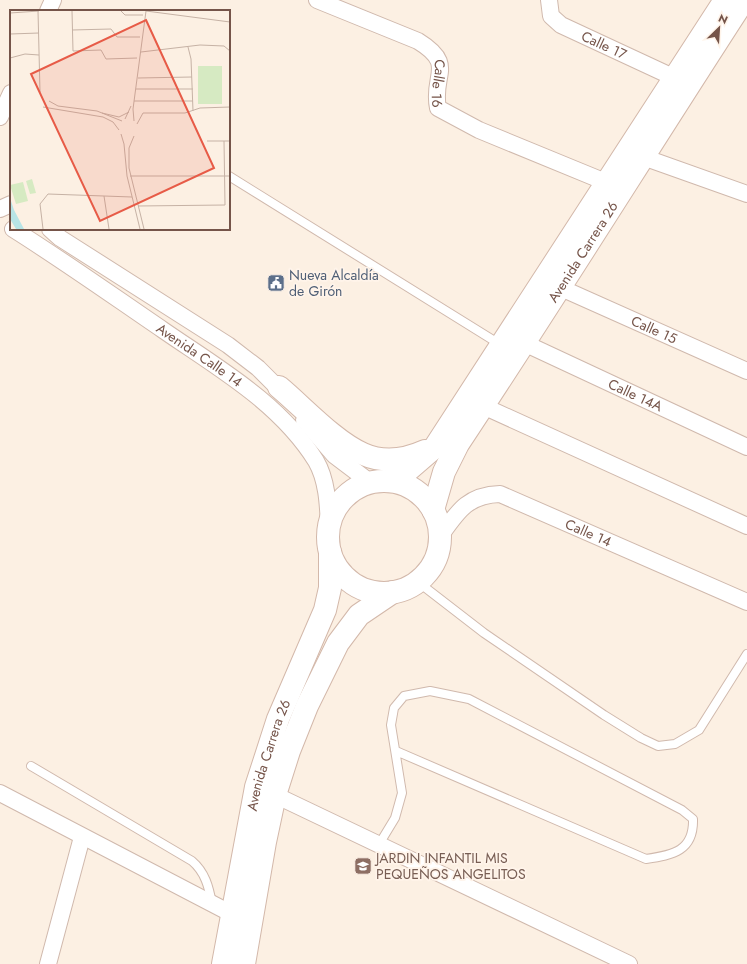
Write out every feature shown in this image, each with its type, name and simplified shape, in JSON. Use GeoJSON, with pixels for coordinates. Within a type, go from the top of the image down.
{"type":"FeatureCollection","features":[{"type":"Feature","properties":{"kind":"main road","name":"Avenida Carrera 26"},"geometry":{"type":"LineString","coordinates":[[380,482],[406,472],[435,447],[608,183],[725,0]]}},
{"type":"Feature","properties":{"kind":"main road","name":"Avenida Carrera 26"},"geometry":{"type":"LineString","coordinates":[[433,510],[439,487],[451,457],[561,288],[744,0]]}},
{"type":"Feature","properties":{"kind":"main road"},"geometry":{"type":"LineString","coordinates":[[279,387],[338,438],[363,454],[381,459],[396,460],[411,458],[435,447]]}},
{"type":"Feature","properties":{"kind":"main road"},"geometry":{"type":"LineString","coordinates":[[380,482],[402,484],[415,490],[425,499],[433,510],[441,535],[440,549],[435,562],[428,573],[418,582],[406,589],[380,593],[366,590],[354,584],[340,570],[330,552],[328,539],[329,526],[333,514],[340,503],[354,490],[380,482]]}},
{"type":"Feature","properties":{"kind":"main road","name":"Avenida Carrera 26"},"geometry":{"type":"LineString","coordinates":[[223,964],[256,788],[278,719],[325,610],[330,588],[330,552]]}},
{"type":"Feature","properties":{"kind":"main road","name":"Avenida Carrera 26"},"geometry":{"type":"LineString","coordinates":[[244,964],[256,888],[275,796],[289,751],[307,706],[338,643],[359,615],[393,592]]}},
{"type":"Feature","properties":{"kind":"street"},"geometry":{"type":"LineString","coordinates":[[48,10],[52,0]]}},
{"type":"Feature","properties":{"kind":"street","name":"Calle 16"},"geometry":{"type":"LineString","coordinates":[[316,0],[418,41],[430,48],[440,60],[441,68],[435,95],[438,108],[479,130],[608,183]]}},
{"type":"Feature","properties":{"kind":"street","name":"Calle 17"},"geometry":{"type":"LineString","coordinates":[[549,0],[550,16],[561,25],[675,78]]}},
{"type":"Feature","properties":{"kind":"street"},"geometry":{"type":"LineString","coordinates":[[0,117],[10,94]]}},
{"type":"Feature","properties":{"kind":"street"},"geometry":{"type":"LineString","coordinates":[[0,121],[10,126]]}},
{"type":"Feature","properties":{"kind":"street"},"geometry":{"type":"LineString","coordinates":[[643,157],[747,194]]}},
{"type":"Feature","properties":{"kind":"street"},"geometry":{"type":"LineString","coordinates":[[0,209],[10,204]]}},
{"type":"Feature","properties":{"kind":"street","name":"Avenida Calle 14"},"geometry":{"type":"LineString","coordinates":[[0,222],[10,227]]}},
{"type":"Feature","properties":{"kind":"street","name":"Avenida Calle 14"},"geometry":{"type":"LineString","coordinates":[[15,230],[51,253],[237,382],[277,414],[316,462],[324,483],[329,526]]}},
{"type":"Feature","properties":{"kind":"street","name":"Avenida Calle 14"},"geometry":{"type":"LineString","coordinates":[[51,230],[60,238],[228,345],[279,387],[334,455],[380,482]]}},
{"type":"Feature","properties":{"kind":"street","name":"Calle 15"},"geometry":{"type":"LineString","coordinates":[[561,288],[747,370]]}},
{"type":"Feature","properties":{"kind":"street","name":"Calle 14A"},"geometry":{"type":"LineString","coordinates":[[524,344],[747,447]]}},
{"type":"Feature","properties":{"kind":"street"},"geometry":{"type":"LineString","coordinates":[[483,406],[747,526]]}},
{"type":"Feature","properties":{"kind":"street","name":"Calle 14"},"geometry":{"type":"LineString","coordinates":[[441,535],[455,515],[468,502],[485,494],[500,494],[747,602]]}},
{"type":"Feature","properties":{"kind":"street"},"geometry":{"type":"LineString","coordinates":[[0,793],[232,914]]}},
{"type":"Feature","properties":{"kind":"street"},"geometry":{"type":"LineString","coordinates":[[275,796],[629,964]]}},
{"type":"Feature","properties":{"kind":"street"},"geometry":{"type":"LineString","coordinates":[[48,964],[82,837]]}},
{"type":"Feature","properties":{"kind":"lane"},"geometry":{"type":"LineString","coordinates":[[230,177],[502,345]]}},
{"type":"Feature","properties":{"kind":"lane"},"geometry":{"type":"LineString","coordinates":[[418,582],[484,633],[604,715],[641,738],[658,746],[675,744],[699,730],[747,654]]}},
{"type":"Feature","properties":{"kind":"lane"},"geometry":{"type":"LineString","coordinates":[[378,846],[395,818],[402,793],[391,725],[394,708],[404,696],[430,691],[468,699],[682,810],[693,819],[694,831],[687,845],[671,855],[646,859],[396,751]]}},
{"type":"Feature","properties":{"kind":"lane"},"geometry":{"type":"LineString","coordinates":[[31,766],[192,861],[200,868],[208,884],[212,904]]}},
{"type":"Feature","properties":{"kind":"place","name":"Nueva Alcaldía de Girón"},"geometry":{"type":"Point","coordinates":[276,283]}},
{"type":"Feature","properties":{"kind":"place","name":"JARDIN INFANTIL MIS PEQUEÑOS ANGELITOS"},"geometry":{"type":"Point","coordinates":[363,866]}}]}
